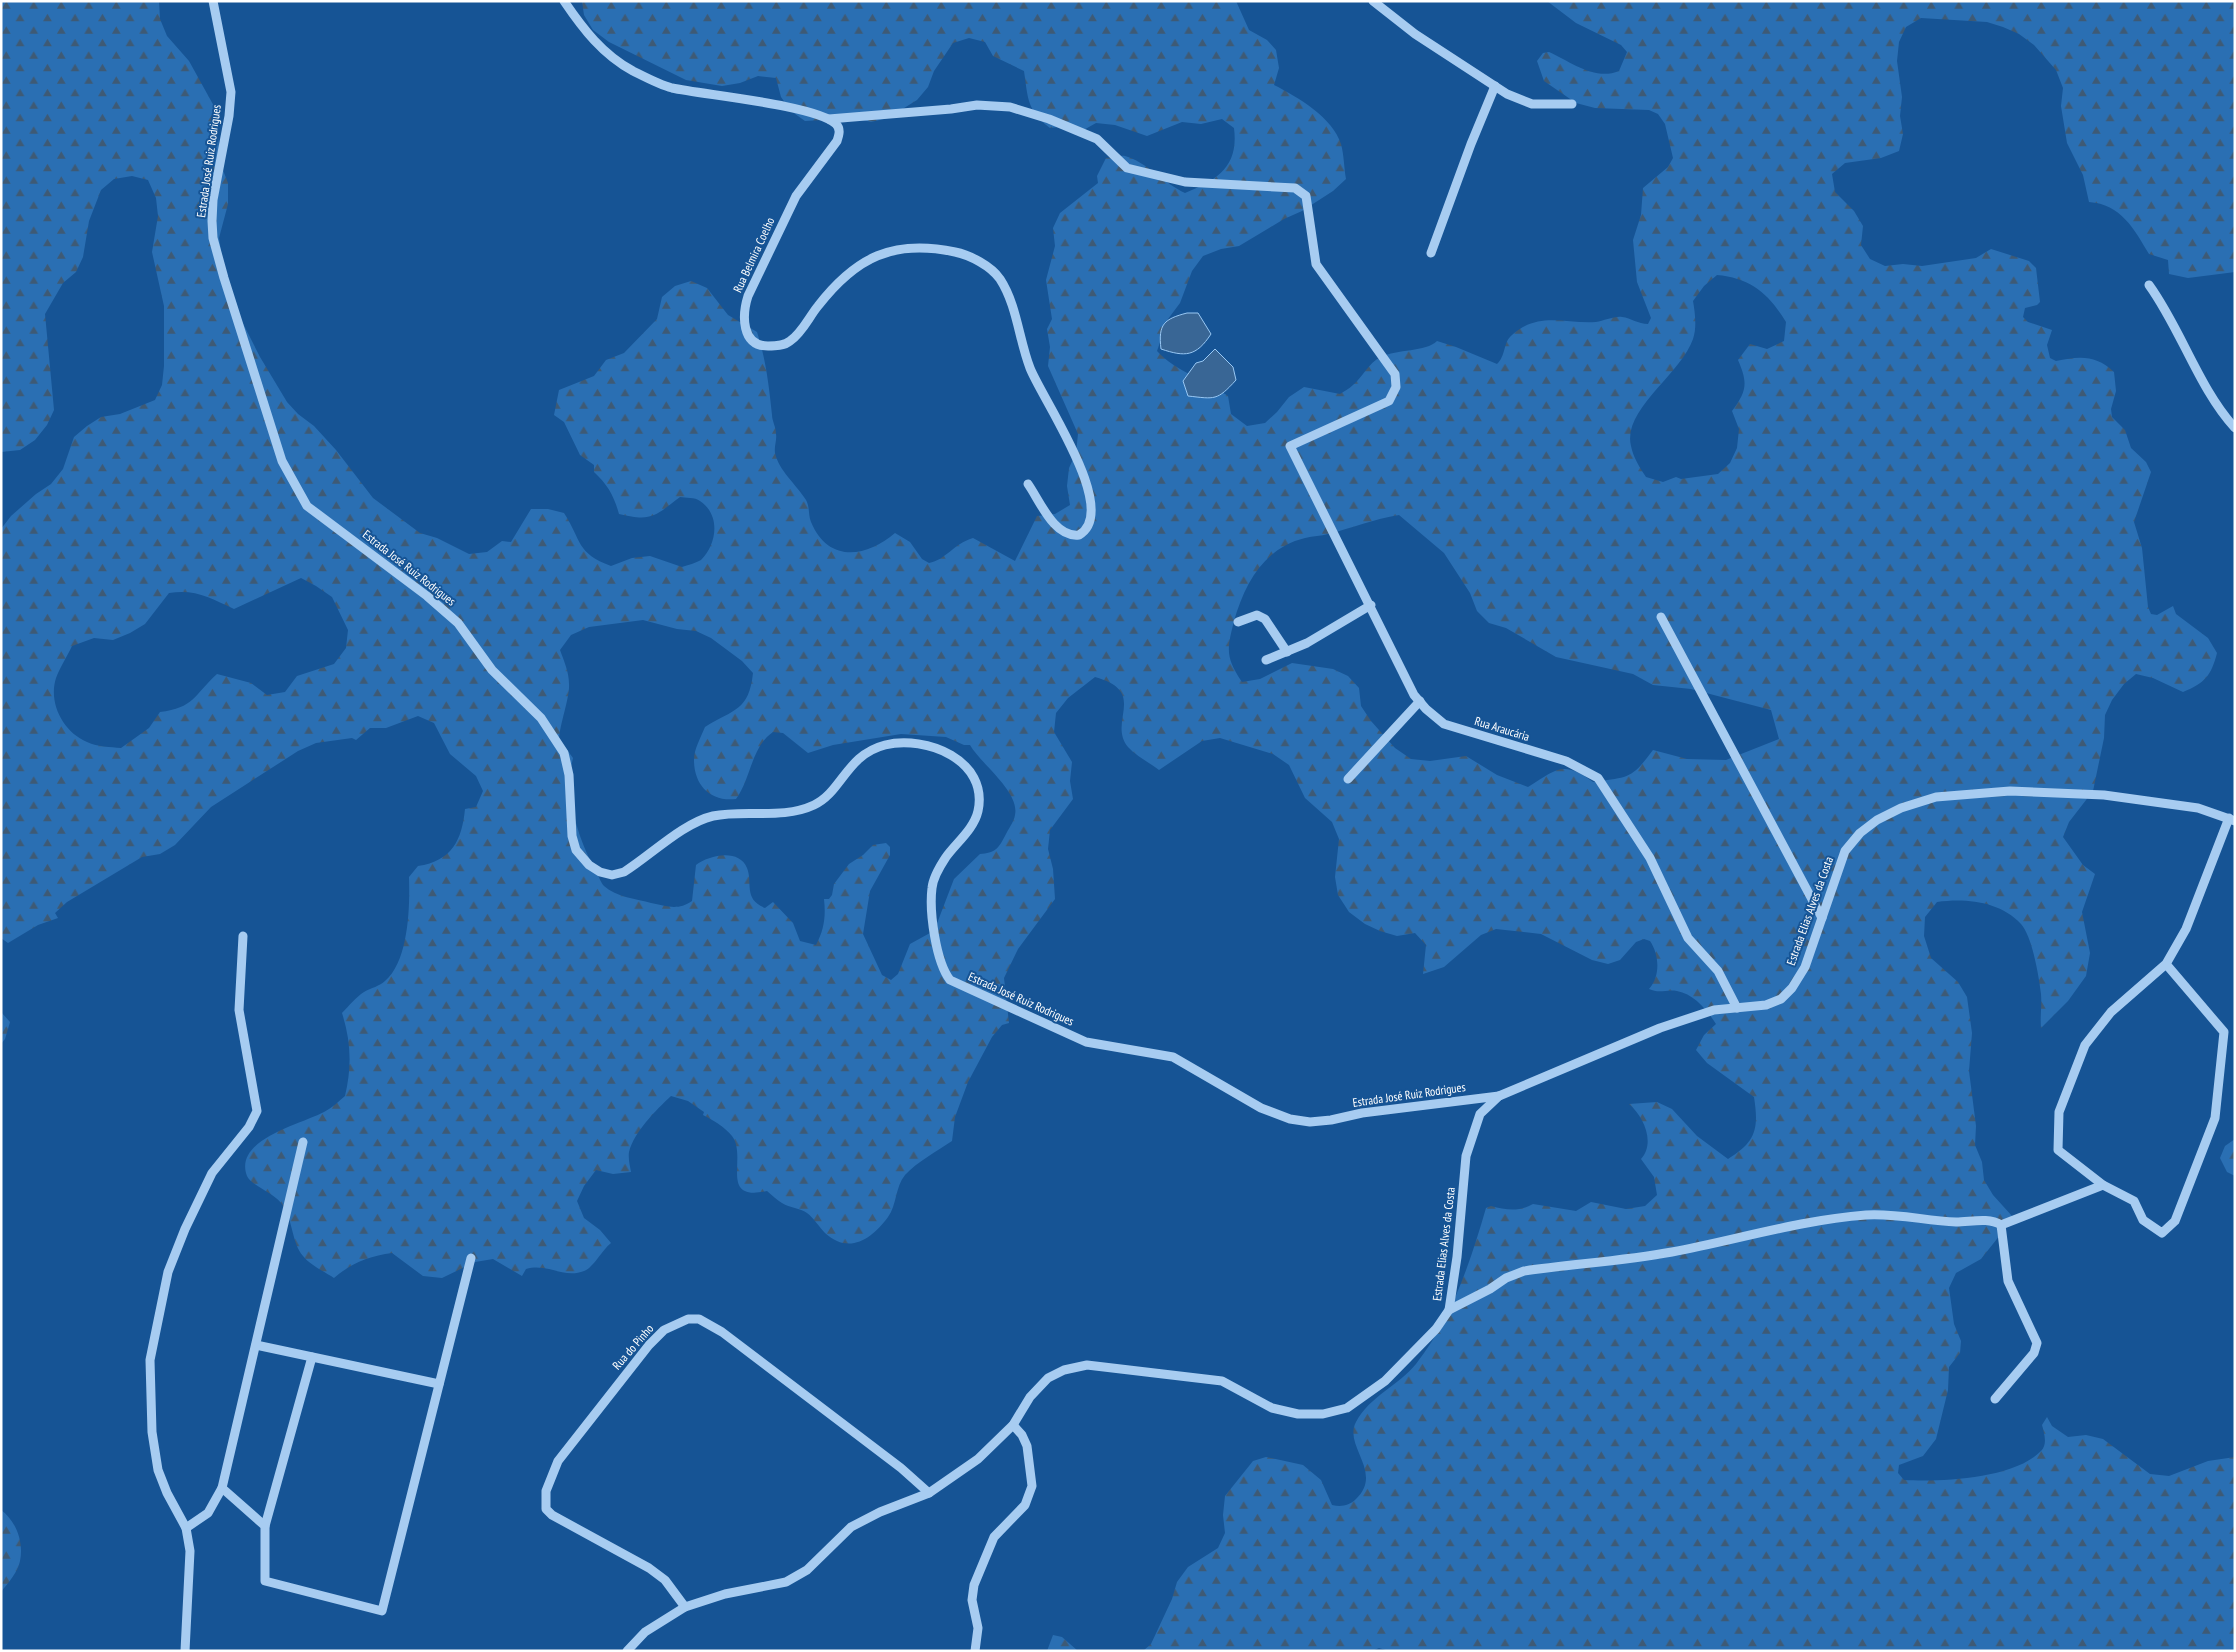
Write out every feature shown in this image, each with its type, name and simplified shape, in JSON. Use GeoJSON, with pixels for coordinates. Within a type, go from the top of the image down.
{"type":"FeatureCollection","features":[{"type":"Feature","properties":{"kind":"street","name":"Estrada José Ruiz Rodrigues"},"geometry":{"type":"LineString","coordinates":[[212,1],[231,92],[229,116],[213,200],[213,238],[282,461],[307,506],[427,596],[458,623],[492,670],[541,718],[564,753],[569,775],[572,836],[576,850],[590,866],[612,876],[624,872],[693,823],[710,817],[728,813],[785,812],[815,805],[829,792],[861,755],[885,745],[914,743],[947,751],[968,766],[976,783],[980,798],[978,813],[946,857],[932,888],[939,956],[943,971],[950,980],[1086,1042],[1173,1057],[1261,1108],[1290,1119],[1310,1122],[1331,1120],[1362,1113],[1499,1096]]}},
{"type":"Feature","properties":{"kind":"street"},"geometry":{"type":"LineString","coordinates":[[564,1],[594,43],[632,71],[670,87],[805,110],[829,118]]}},
{"type":"Feature","properties":{"kind":"street"},"geometry":{"type":"LineString","coordinates":[[1373,1],[1415,34],[1495,86],[1532,104],[1572,104]]}},
{"type":"Feature","properties":{"kind":"street"},"geometry":{"type":"LineString","coordinates":[[1431,253],[1470,144],[1495,86]]}},
{"type":"Feature","properties":{"kind":"street","name":"Rua Araucária"},"geometry":{"type":"LineString","coordinates":[[829,118],[951,109],[977,105],[1010,107],[1049,119],[1097,139],[1127,168],[1185,182],[1295,188],[1306,196],[1316,264],[1395,374],[1396,387],[1389,401],[1290,446],[1414,694],[1444,724],[1566,761],[1598,778],[1650,858],[1688,938],[1718,971],[1737,1008]]}},
{"type":"Feature","properties":{"kind":"street","name":"Rua Belmira Coelho"},"geometry":{"type":"LineString","coordinates":[[829,118],[838,125],[840,132],[837,141],[796,196],[748,296],[744,310],[746,330],[750,338],[764,346],[776,346],[788,342],[819,304],[850,272],[871,257],[888,251],[914,247],[930,247],[958,252],[980,262],[999,278],[1031,371],[1086,480],[1092,514],[1087,528],[1079,535],[1064,533],[1056,525],[1028,484]]}},
{"type":"Feature","properties":{"kind":"street"},"geometry":{"type":"LineString","coordinates":[[2150,285],[2166,308],[2215,401],[2235,428]]}},
{"type":"Feature","properties":{"kind":"street"},"geometry":{"type":"LineString","coordinates":[[1266,660],[1308,643],[1371,605]]}},
{"type":"Feature","properties":{"kind":"street"},"geometry":{"type":"LineString","coordinates":[[1238,622],[1257,615],[1265,619],[1287,652]]}},
{"type":"Feature","properties":{"kind":"street"},"geometry":{"type":"LineString","coordinates":[[1662,617],[1822,918]]}},
{"type":"Feature","properties":{"kind":"street"},"geometry":{"type":"LineString","coordinates":[[1348,779],[1420,701]]}},
{"type":"Feature","properties":{"kind":"street","name":"Estrada Elias Alves da Costa"},"geometry":{"type":"LineString","coordinates":[[627,1651],[645,1632],[685,1606],[725,1594],[786,1582],[807,1570],[851,1527],[880,1512],[929,1493],[978,1459],[1013,1425],[1030,1398],[1048,1378],[1064,1370],[1087,1365],[1222,1381],[1272,1408],[1298,1414],[1323,1414],[1347,1408],[1385,1381],[1436,1329],[1449,1310],[1457,1257],[1466,1156],[1480,1114],[1499,1096],[1660,1028],[1714,1010],[1766,1005],[1781,999],[1792,988],[1805,967],[1845,852],[1860,834],[1878,820],[1901,808],[1936,797],[2010,791],[2104,795],[2198,808],[2232,820]]}},
{"type":"Feature","properties":{"kind":"street"},"geometry":{"type":"LineString","coordinates":[[2166,964],[2224,1032],[2215,1118],[2175,1221],[2162,1233],[2143,1220],[2134,1201],[2103,1185],[2058,1150],[2058,1112],[2085,1045],[2111,1012],[2166,964],[2186,930],[2232,820]]}},
{"type":"Feature","properties":{"kind":"street"},"geometry":{"type":"LineString","coordinates":[[185,1651],[190,1550],[186,1528],[167,1493],[158,1470],[152,1432],[150,1360],[156,1321],[168,1272],[185,1229],[212,1173],[249,1127],[257,1111],[239,1010],[243,936]]}},
{"type":"Feature","properties":{"kind":"street"},"geometry":{"type":"LineString","coordinates":[[186,1528],[208,1513],[222,1488],[303,1142]]}},
{"type":"Feature","properties":{"kind":"street"},"geometry":{"type":"LineString","coordinates":[[1449,1310],[1490,1289],[1506,1278],[1524,1271],[1671,1252],[1746,1234],[1866,1215],[1906,1215],[1957,1222],[1995,1222],[2001,1225],[2103,1185]]}},
{"type":"Feature","properties":{"kind":"street"},"geometry":{"type":"LineString","coordinates":[[1995,1399],[2034,1353],[2037,1343],[2008,1281],[2001,1225]]}},
{"type":"Feature","properties":{"kind":"street"},"geometry":{"type":"LineString","coordinates":[[312,1357],[265,1526],[265,1581],[382,1611],[471,1258]]}},
{"type":"Feature","properties":{"kind":"street","name":"Rua do Pinho"},"geometry":{"type":"LineString","coordinates":[[685,1606],[665,1580],[649,1568],[552,1515],[546,1509],[544,1501],[552,1474],[573,1440],[649,1345],[672,1324],[688,1319],[699,1319],[722,1332],[863,1439],[929,1493]]}},
{"type":"Feature","properties":{"kind":"street"},"geometry":{"type":"LineString","coordinates":[[256,1345],[439,1384]]}},
{"type":"Feature","properties":{"kind":"street"},"geometry":{"type":"LineString","coordinates":[[975,1651],[978,1628],[972,1600],[974,1584],[994,1537],[1025,1505],[1032,1486],[1027,1446],[1022,1435],[1013,1425]]}},
{"type":"Feature","properties":{"kind":"street"},"geometry":{"type":"LineString","coordinates":[[222,1488],[265,1526]]}},
{"type":"Feature","properties":{"kind":"green space"},"geometry":{"type":"Polygon","coordinates":[[[1,1],[159,1],[160,19],[167,36],[189,61],[215,108],[221,165],[228,183],[228,204],[219,238],[227,292],[260,357],[287,402],[298,414],[314,426],[336,450],[373,498],[420,533],[437,538],[469,554],[487,552],[502,541],[511,542],[531,509],[548,509],[564,513],[585,551],[611,566],[632,558],[650,556],[682,567],[701,560],[711,546],[714,522],[707,507],[696,499],[680,497],[665,509],[652,516],[639,517],[619,514],[610,491],[594,472],[594,465],[580,455],[564,422],[554,415],[559,390],[594,376],[606,360],[624,353],[657,319],[662,297],[675,286],[691,281],[707,288],[728,315],[757,332],[767,373],[772,417],[776,431],[775,453],[777,460],[806,500],[811,522],[818,535],[827,545],[837,550],[848,552],[860,551],[872,548],[895,533],[910,542],[922,559],[929,563],[940,559],[960,544],[973,538],[1015,561],[1037,516],[1055,514],[1070,505],[1067,486],[1069,468],[1076,453],[1078,434],[1048,366],[1050,347],[1047,329],[1052,319],[1046,280],[1055,246],[1053,228],[1060,213],[1098,183],[1097,176],[1106,158],[1125,156],[1132,159],[1185,193],[1207,183],[1216,177],[1229,162],[1235,141],[1234,128],[1222,119],[1201,124],[1182,122],[1147,136],[1115,125],[1096,123],[1080,132],[1067,126],[1050,128],[1042,122],[1033,110],[1028,96],[1024,71],[993,56],[985,42],[969,38],[953,43],[934,71],[928,87],[917,100],[888,118],[871,122],[855,118],[805,121],[791,111],[781,97],[776,78],[758,76],[740,83],[722,86],[686,80],[609,42],[593,30],[584,15],[582,1],[1236,1],[1249,30],[1267,40],[1276,50],[1279,68],[1274,85],[1314,109],[1337,134],[1342,148],[1346,179],[1333,191],[1302,211],[1284,219],[1239,246],[1221,249],[1203,256],[1192,271],[1180,303],[1168,319],[1157,351],[1182,370],[1228,396],[1231,414],[1247,426],[1265,423],[1289,397],[1304,387],[1340,394],[1357,382],[1373,363],[1381,357],[1426,347],[1437,341],[1497,364],[1502,357],[1509,338],[1532,323],[1552,320],[1596,322],[1619,317],[1648,324],[1651,318],[1637,282],[1633,240],[1641,215],[1643,188],[1668,167],[1673,158],[1665,124],[1658,114],[1649,110],[1595,108],[1576,103],[1544,81],[1537,61],[1543,53],[1549,52],[1583,69],[1601,74],[1619,71],[1627,52],[1621,45],[1576,23],[1547,1],[2235,1],[2235,272],[2188,278],[2169,274],[2168,260],[2149,254],[2125,219],[2110,207],[2089,202],[2083,175],[2067,143],[2061,106],[2063,88],[2056,70],[2034,45],[2019,34],[1987,22],[1921,18],[1906,27],[1899,42],[1897,61],[1902,97],[1900,116],[1903,134],[1899,151],[1881,158],[1845,163],[1832,174],[1835,192],[1854,211],[1863,226],[1861,245],[1870,259],[1885,266],[1903,264],[1922,266],[1976,258],[1991,249],[2029,261],[2036,268],[2040,302],[2037,305],[2025,308],[2023,317],[2028,322],[2052,330],[2047,345],[2050,358],[2056,361],[2087,358],[2101,362],[2114,372],[2116,391],[2111,409],[2112,417],[2125,430],[2131,448],[2146,462],[2151,472],[2134,522],[2142,548],[2148,607],[2151,614],[2157,615],[2173,606],[2176,614],[2208,638],[2217,653],[2206,678],[2191,689],[2183,692],[2153,678],[2136,674],[2124,684],[2112,700],[2105,715],[2104,738],[2093,791],[2069,822],[2063,837],[2083,865],[2095,874],[2082,912],[2090,953],[2086,976],[2068,1001],[2041,1028],[2041,994],[2032,947],[2025,930],[2013,916],[2003,910],[1982,903],[1948,901],[1937,902],[1925,917],[1924,936],[1931,958],[1958,982],[1967,997],[1972,1033],[1969,1071],[1976,1126],[1975,1145],[1982,1162],[1984,1180],[1993,1195],[2012,1216],[2008,1225],[1981,1259],[1956,1273],[1949,1288],[1954,1324],[1961,1341],[1960,1353],[1949,1367],[1948,1390],[1936,1439],[1923,1456],[1899,1465],[1898,1473],[1904,1480],[1937,1480],[1976,1477],[2013,1468],[2029,1460],[2043,1448],[2045,1438],[2042,1425],[2047,1417],[2052,1426],[2068,1437],[2086,1435],[2103,1439],[2150,1474],[2169,1476],[2208,1461],[2235,1457],[2235,1651],[1389,1651],[1379,1648],[1372,1651],[1143,1651],[1151,1644],[1172,1599],[1177,1582],[1188,1567],[1218,1548],[1225,1533],[1223,1515],[1225,1496],[1253,1461],[1266,1457],[1303,1465],[1321,1480],[1332,1505],[1339,1506],[1351,1503],[1364,1489],[1365,1469],[1354,1440],[1353,1431],[1356,1422],[1368,1405],[1416,1364],[1440,1328],[1466,1269],[1486,1208],[1491,1206],[1518,1209],[1533,1204],[1576,1211],[1591,1202],[1626,1209],[1645,1206],[1657,1195],[1654,1177],[1641,1159],[1647,1145],[1646,1130],[1639,1115],[1629,1104],[1657,1102],[1672,1109],[1697,1136],[1728,1159],[1745,1147],[1750,1140],[1756,1118],[1754,1097],[1707,1063],[1696,1050],[1704,1035],[1716,1024],[1700,1003],[1683,993],[1649,989],[1657,972],[1657,958],[1650,941],[1644,939],[1636,942],[1620,960],[1608,964],[1592,960],[1541,934],[1496,929],[1481,935],[1444,967],[1423,974],[1426,945],[1415,933],[1397,936],[1365,924],[1349,912],[1338,895],[1335,877],[1339,839],[1332,822],[1305,798],[1289,765],[1273,754],[1220,738],[1202,741],[1159,770],[1131,750],[1123,737],[1124,699],[1120,691],[1111,683],[1095,677],[1068,698],[1056,713],[1054,732],[1072,762],[1070,781],[1073,799],[1050,830],[1048,849],[1053,869],[1055,899],[1018,949],[1004,978],[1009,1023],[1002,1025],[992,1037],[968,1082],[955,1117],[952,1141],[921,1161],[905,1175],[899,1185],[891,1212],[875,1232],[860,1242],[843,1243],[834,1240],[825,1233],[807,1213],[782,1203],[767,1191],[752,1193],[743,1190],[737,1176],[736,1145],[732,1136],[715,1121],[703,1115],[704,1112],[688,1101],[671,1096],[652,1115],[632,1144],[629,1152],[631,1172],[613,1174],[596,1170],[584,1186],[577,1201],[584,1218],[600,1230],[611,1243],[594,1263],[584,1271],[570,1273],[534,1268],[526,1269],[522,1276],[493,1259],[475,1262],[442,1278],[423,1276],[392,1253],[361,1261],[347,1268],[334,1278],[306,1259],[299,1251],[284,1207],[275,1198],[249,1180],[245,1163],[250,1152],[259,1143],[286,1128],[324,1112],[345,1096],[350,1054],[342,1013],[361,994],[383,983],[393,972],[399,960],[406,932],[409,877],[418,866],[430,863],[447,854],[458,839],[464,820],[465,809],[476,807],[483,791],[476,776],[450,754],[434,723],[418,716],[386,728],[370,728],[356,740],[352,738],[316,743],[298,751],[211,807],[175,845],[160,854],[142,857],[67,902],[55,913],[58,918],[38,925],[8,943],[1,938],[1,529],[11,516],[36,494],[51,484],[63,469],[74,437],[101,417],[120,414],[155,400],[162,385],[164,366],[164,306],[152,252],[158,216],[156,198],[148,180],[132,176],[114,179],[101,190],[89,221],[83,257],[76,272],[63,283],[45,314],[54,410],[47,425],[35,440],[20,450],[1,452],[1,1]],[[1717,275],[1704,286],[1693,301],[1695,330],[1687,352],[1643,406],[1635,419],[1631,433],[1632,450],[1644,474],[1646,477],[1663,482],[1676,477],[1681,479],[1718,474],[1730,463],[1737,448],[1739,429],[1732,411],[1741,398],[1744,387],[1743,375],[1738,360],[1750,344],[1767,349],[1784,341],[1786,322],[1773,303],[1758,289],[1740,280],[1717,275]],[[1399,515],[1291,543],[1278,550],[1258,569],[1244,593],[1234,621],[1229,646],[1230,659],[1242,682],[1260,679],[1292,663],[1333,669],[1348,676],[1359,688],[1361,706],[1371,721],[1395,748],[1411,759],[1430,761],[1466,756],[1497,775],[1528,787],[1553,772],[1567,769],[1583,775],[1593,782],[1622,778],[1634,772],[1653,750],[1687,759],[1726,760],[1779,739],[1771,710],[1691,689],[1653,685],[1633,674],[1556,657],[1506,628],[1489,623],[1477,611],[1470,593],[1444,553],[1399,515]],[[301,578],[234,609],[195,593],[169,593],[145,624],[130,633],[113,640],[94,638],[72,646],[56,678],[54,688],[56,707],[65,724],[78,737],[91,744],[121,748],[149,728],[160,712],[187,704],[217,674],[251,683],[267,695],[285,692],[297,676],[334,664],[346,648],[348,630],[332,597],[301,578]],[[643,620],[589,627],[571,635],[560,650],[569,684],[559,739],[573,758],[570,787],[574,817],[584,846],[602,883],[614,893],[672,907],[682,906],[692,901],[696,865],[708,858],[723,855],[731,856],[743,862],[747,868],[751,895],[754,900],[765,908],[773,902],[793,923],[800,941],[816,945],[824,923],[824,899],[829,899],[832,895],[834,884],[849,864],[863,855],[873,845],[886,843],[890,847],[890,855],[870,891],[863,934],[882,975],[891,980],[898,974],[910,944],[930,933],[936,926],[954,879],[980,854],[989,853],[998,847],[1013,820],[1015,806],[1006,788],[970,745],[964,745],[946,737],[901,734],[833,745],[808,753],[783,733],[773,732],[760,746],[736,799],[718,798],[711,795],[700,784],[697,777],[694,760],[696,747],[705,727],[732,712],[744,702],[748,695],[753,673],[742,661],[711,638],[696,631],[677,629],[643,620]]]}},
{"type":"Feature","properties":{"kind":"green space"},"geometry":{"type":"Polygon","coordinates":[[[1,1012],[10,1022],[5,1039],[1,1044],[1,1012]]]}},
{"type":"Feature","properties":{"kind":"green space"},"geometry":{"type":"Polygon","coordinates":[[[2235,1139],[2235,1176],[2227,1172],[2220,1158],[2225,1146],[2235,1139]]]}},
{"type":"Feature","properties":{"kind":"green space"},"geometry":{"type":"Polygon","coordinates":[[[1,1510],[11,1520],[18,1532],[21,1554],[17,1569],[1,1592],[1,1510]]]}},
{"type":"Feature","properties":{"kind":"green space"},"geometry":{"type":"Polygon","coordinates":[[[1053,1635],[1062,1637],[1078,1651],[1047,1651],[1053,1635]]]}},
{"type":"Feature","properties":{"kind":"shaded area"},"geometry":{"type":"Polygon","coordinates":[[[1187,313],[1198,313],[1211,334],[1206,342],[1195,351],[1183,354],[1161,349],[1160,341],[1164,324],[1168,320],[1187,313]]]}},
{"type":"Feature","properties":{"kind":"shaded area"},"geometry":{"type":"Polygon","coordinates":[[[1215,349],[1233,367],[1236,380],[1224,392],[1215,397],[1188,396],[1183,381],[1196,363],[1203,361],[1215,349]]]}}]}
